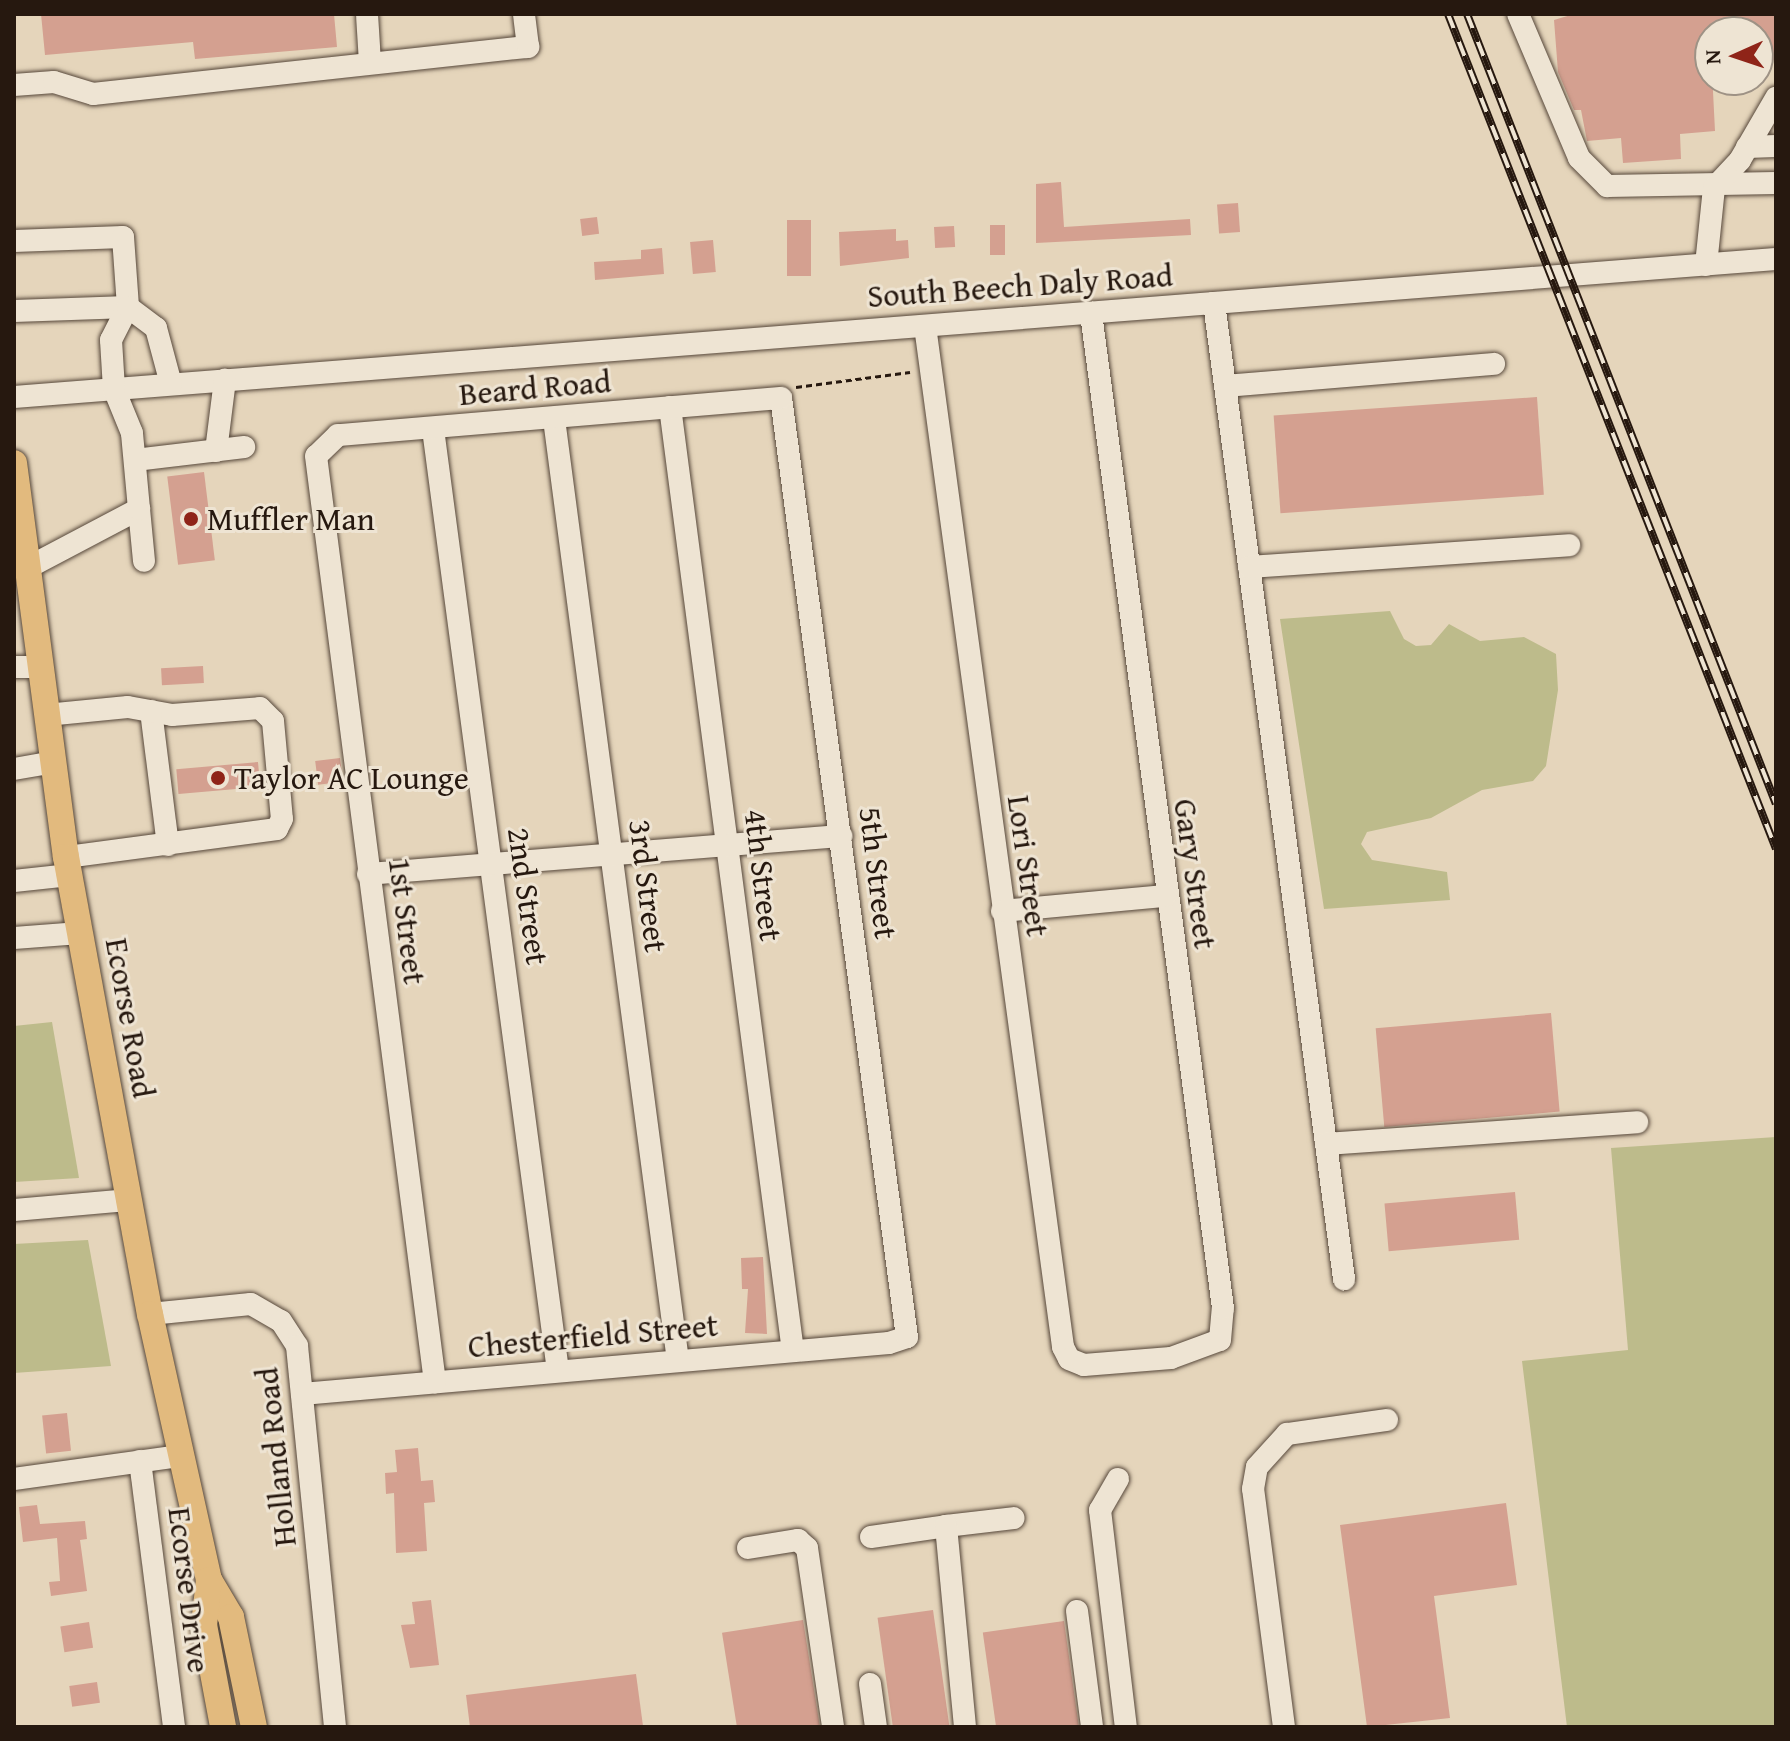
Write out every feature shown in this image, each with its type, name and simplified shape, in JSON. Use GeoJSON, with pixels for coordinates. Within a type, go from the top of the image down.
{"type":"FeatureCollection","features":[{"type":"Feature","properties":{"kind":"main road","name":"Ecorse Road"},"geometry":{"type":"LineString","coordinates":[[14,463],[27,667],[46,715],[68,866],[128,1200],[180,1456],[209,1580],[231,1617],[254,1727]]}},
{"type":"Feature","properties":{"kind":"main road","name":"Ecorse Road"},"geometry":{"type":"LineString","coordinates":[[209,1580],[204,1625],[223,1727]]}},
{"type":"Feature","properties":{"kind":"street"},"geometry":{"type":"LineString","coordinates":[[367,14],[370,63]]}},
{"type":"Feature","properties":{"kind":"street"},"geometry":{"type":"LineString","coordinates":[[14,85],[54,82],[93,94],[528,47],[524,14]]}},
{"type":"Feature","properties":{"kind":"street"},"geometry":{"type":"LineString","coordinates":[[1518,14],[1579,158],[1607,186],[1714,188],[1776,183]]}},
{"type":"Feature","properties":{"kind":"street"},"geometry":{"type":"LineString","coordinates":[[1706,265],[1714,188],[1747,147],[1776,98]]}},
{"type":"Feature","properties":{"kind":"street"},"geometry":{"type":"LineString","coordinates":[[1747,147],[1776,146]]}},
{"type":"Feature","properties":{"kind":"street"},"geometry":{"type":"LineString","coordinates":[[14,241],[123,237],[128,307],[111,340],[114,389],[132,433],[144,561]]}},
{"type":"Feature","properties":{"kind":"street","name":"South Beech Daly Road"},"geometry":{"type":"LineString","coordinates":[[14,397],[1776,259]]}},
{"type":"Feature","properties":{"kind":"street"},"geometry":{"type":"LineString","coordinates":[[1214,303],[1344,1279]]}},
{"type":"Feature","properties":{"kind":"street"},"geometry":{"type":"LineString","coordinates":[[14,311],[128,307],[156,328],[171,384]]}},
{"type":"Feature","properties":{"kind":"street","name":"Gary Street"},"geometry":{"type":"LineString","coordinates":[[1091,313],[1224,1329],[1220,1340],[1200,1352],[1121,1362]]}},
{"type":"Feature","properties":{"kind":"street","name":"Lori Street"},"geometry":{"type":"LineString","coordinates":[[925,326],[1063,1347],[1075,1363],[1121,1362]]}},
{"type":"Feature","properties":{"kind":"street"},"geometry":{"type":"LineString","coordinates":[[1225,386],[1494,364]]}},
{"type":"Feature","properties":{"kind":"street"},"geometry":{"type":"LineString","coordinates":[[216,451],[225,380]]}},
{"type":"Feature","properties":{"kind":"street","name":"Beard Road"},"geometry":{"type":"LineString","coordinates":[[315,467],[321,446],[338,435],[554,419],[788,392]]}},
{"type":"Feature","properties":{"kind":"street","name":"5th Street"},"geometry":{"type":"LineString","coordinates":[[788,392],[841,836],[907,1337],[889,1343]]}},
{"type":"Feature","properties":{"kind":"street","name":"4th Street"},"geometry":{"type":"LineString","coordinates":[[670,407],[793,1351]]}},
{"type":"Feature","properties":{"kind":"street","name":"3rd Street"},"geometry":{"type":"LineString","coordinates":[[554,419],[678,1361]]}},
{"type":"Feature","properties":{"kind":"street","name":"2nd Street"},"geometry":{"type":"LineString","coordinates":[[433,429],[558,1371]]}},
{"type":"Feature","properties":{"kind":"street"},"geometry":{"type":"LineString","coordinates":[[135,460],[244,447]]}},
{"type":"Feature","properties":{"kind":"street","name":"1st Street"},"geometry":{"type":"LineString","coordinates":[[315,467],[435,1382]]}},
{"type":"Feature","properties":{"kind":"street"},"geometry":{"type":"LineString","coordinates":[[23,582],[139,509]]}},
{"type":"Feature","properties":{"kind":"street"},"geometry":{"type":"LineString","coordinates":[[1249,567],[1569,545]]}},
{"type":"Feature","properties":{"kind":"street"},"geometry":{"type":"LineString","coordinates":[[14,881],[168,845],[277,829],[282,819],[273,721],[260,708],[151,711],[128,707],[46,715]]}},
{"type":"Feature","properties":{"kind":"street"},"geometry":{"type":"LineString","coordinates":[[151,711],[168,845]]}},
{"type":"Feature","properties":{"kind":"street"},"geometry":{"type":"LineString","coordinates":[[14,769],[53,762]]}},
{"type":"Feature","properties":{"kind":"street"},"geometry":{"type":"LineString","coordinates":[[368,874],[841,836]]}},
{"type":"Feature","properties":{"kind":"street"},"geometry":{"type":"LineString","coordinates":[[1002,911],[1165,896]]}},
{"type":"Feature","properties":{"kind":"street"},"geometry":{"type":"LineString","coordinates":[[14,938],[80,933]]}},
{"type":"Feature","properties":{"kind":"street"},"geometry":{"type":"LineString","coordinates":[[1326,1144],[1637,1122]]}},
{"type":"Feature","properties":{"kind":"street"},"geometry":{"type":"LineString","coordinates":[[14,1210],[128,1200]]}},
{"type":"Feature","properties":{"kind":"street","name":"Holland Road"},"geometry":{"type":"LineString","coordinates":[[150,1314],[221,1302],[262,1308],[281,1321],[297,1346],[335,1727]]}},
{"type":"Feature","properties":{"kind":"street","name":"Chesterfield Street"},"geometry":{"type":"LineString","coordinates":[[302,1394],[889,1343]]}},
{"type":"Feature","properties":{"kind":"street"},"geometry":{"type":"LineString","coordinates":[[1284,1727],[1253,1489],[1257,1467],[1287,1434],[1387,1420]]}},
{"type":"Feature","properties":{"kind":"street"},"geometry":{"type":"LineString","coordinates":[[14,1479],[180,1456]]}},
{"type":"Feature","properties":{"kind":"street","name":"Ecorse Drive"},"geometry":{"type":"LineString","coordinates":[[140,1461],[174,1727]]}},
{"type":"Feature","properties":{"kind":"street"},"geometry":{"type":"LineString","coordinates":[[1118,1479],[1100,1510],[1126,1727]]}},
{"type":"Feature","properties":{"kind":"street"},"geometry":{"type":"LineString","coordinates":[[871,1537],[1014,1518]]}},
{"type":"Feature","properties":{"kind":"street"},"geometry":{"type":"LineString","coordinates":[[946,1526],[965,1727]]}},
{"type":"Feature","properties":{"kind":"street"},"geometry":{"type":"LineString","coordinates":[[748,1548],[798,1540],[807,1548],[833,1727]]}},
{"type":"Feature","properties":{"kind":"street"},"geometry":{"type":"LineString","coordinates":[[1077,1611],[1092,1727]]}},
{"type":"Feature","properties":{"kind":"street"},"geometry":{"type":"LineString","coordinates":[[870,1684],[876,1727]]}},
{"type":"Feature","properties":{"kind":"path"},"geometry":{"type":"LineString","coordinates":[[788,392],[916,372]]}},
{"type":"Feature","properties":{"kind":"shaded area"},"geometry":{"type":"Polygon","coordinates":[[[1390,611],[1404,639],[1416,646],[1431,645],[1449,624],[1480,641],[1524,637],[1556,654],[1558,690],[1546,766],[1533,781],[1482,790],[1431,818],[1367,832],[1361,844],[1372,860],[1447,872],[1450,900],[1324,909],[1280,619],[1390,611]]]}},
{"type":"Feature","properties":{"kind":"shaded area"},"geometry":{"type":"Polygon","coordinates":[[[52,1022],[79,1178],[14,1182],[14,1026],[52,1022]]]}},
{"type":"Feature","properties":{"kind":"shaded area"},"geometry":{"type":"Polygon","coordinates":[[[1776,1137],[1776,1727],[1567,1727],[1522,1361],[1628,1350],[1611,1148],[1776,1137]]]}},
{"type":"Feature","properties":{"kind":"shaded area"},"geometry":{"type":"Polygon","coordinates":[[[88,1240],[111,1366],[14,1373],[14,1244],[88,1240]]]}},
{"type":"Feature","properties":{"kind":"building"},"geometry":{"type":"Polygon","coordinates":[[[41,14],[334,14],[337,47],[195,59],[193,42],[45,55],[41,14]]]}},
{"type":"Feature","properties":{"kind":"building"},"geometry":{"type":"Polygon","coordinates":[[[1574,14],[1776,14],[1776,60],[1774,16],[1694,16],[1694,96],[1713,96],[1715,131],[1680,134],[1681,159],[1623,163],[1621,138],[1587,141],[1581,110],[1574,110],[1558,72],[1554,20],[1574,14]]]}},
{"type":"Feature","properties":{"kind":"building"},"geometry":{"type":"Polygon","coordinates":[[[1061,182],[1064,227],[1190,219],[1191,235],[1036,243],[1036,184],[1061,182]]]}},
{"type":"Feature","properties":{"kind":"building"},"geometry":{"type":"Polygon","coordinates":[[[1238,203],[1240,232],[1219,233],[1217,204],[1238,203]]]}},
{"type":"Feature","properties":{"kind":"building"},"geometry":{"type":"Polygon","coordinates":[[[597,217],[599,234],[582,236],[580,219],[597,217]]]}},
{"type":"Feature","properties":{"kind":"building"},"geometry":{"type":"Polygon","coordinates":[[[787,220],[811,220],[811,276],[787,276],[787,220]]]}},
{"type":"Feature","properties":{"kind":"building"},"geometry":{"type":"Polygon","coordinates":[[[990,225],[1005,225],[1005,255],[990,255],[990,225]]]}},
{"type":"Feature","properties":{"kind":"building"},"geometry":{"type":"Polygon","coordinates":[[[954,226],[955,247],[935,248],[934,227],[954,226]]]}},
{"type":"Feature","properties":{"kind":"building"},"geometry":{"type":"Polygon","coordinates":[[[896,229],[896,241],[908,240],[909,258],[840,266],[839,232],[896,229]]]}},
{"type":"Feature","properties":{"kind":"building"},"geometry":{"type":"Polygon","coordinates":[[[713,240],[716,272],[693,274],[690,242],[713,240]]]}},
{"type":"Feature","properties":{"kind":"building"},"geometry":{"type":"Polygon","coordinates":[[[662,248],[664,274],[595,280],[594,262],[641,259],[641,250],[662,248]]]}},
{"type":"Feature","properties":{"kind":"building"},"geometry":{"type":"Polygon","coordinates":[[[1537,397],[1544,495],[1280,513],[1274,415],[1537,397]]]}},
{"type":"Feature","properties":{"kind":"building","name":"Muffler Man"},"geometry":{"type":"Polygon","coordinates":[[[204,472],[215,560],[178,565],[167,477],[204,472]]]}},
{"type":"Feature","properties":{"kind":"building"},"geometry":{"type":"Polygon","coordinates":[[[203,666],[204,683],[162,685],[161,668],[203,666]]]}},
{"type":"Feature","properties":{"kind":"building"},"geometry":{"type":"Polygon","coordinates":[[[340,758],[343,782],[318,785],[315,761],[340,758]]]}},
{"type":"Feature","properties":{"kind":"building","name":"Taylor AC Lounge"},"geometry":{"type":"Polygon","coordinates":[[[258,762],[260,787],[178,794],[176,769],[258,762]]]}},
{"type":"Feature","properties":{"kind":"building"},"geometry":{"type":"Polygon","coordinates":[[[1551,1013],[1560,1112],[1384,1127],[1376,1028],[1551,1013]]]}},
{"type":"Feature","properties":{"kind":"building"},"geometry":{"type":"Polygon","coordinates":[[[1515,1192],[1519,1240],[1389,1251],[1384,1203],[1515,1192]]]}},
{"type":"Feature","properties":{"kind":"building"},"geometry":{"type":"Polygon","coordinates":[[[763,1257],[767,1334],[745,1333],[748,1289],[742,1289],[741,1258],[763,1257]]]}},
{"type":"Feature","properties":{"kind":"building"},"geometry":{"type":"Polygon","coordinates":[[[67,1413],[71,1451],[46,1453],[42,1416],[67,1413]]]}},
{"type":"Feature","properties":{"kind":"building"},"geometry":{"type":"Polygon","coordinates":[[[418,1448],[421,1481],[433,1480],[435,1502],[424,1503],[427,1551],[396,1553],[394,1493],[386,1494],[385,1473],[397,1472],[395,1450],[418,1448]]]}},
{"type":"Feature","properties":{"kind":"building"},"geometry":{"type":"Polygon","coordinates":[[[1506,1503],[1517,1585],[1434,1596],[1450,1718],[1367,1727],[1340,1525],[1506,1503]]]}},
{"type":"Feature","properties":{"kind":"building"},"geometry":{"type":"Polygon","coordinates":[[[37,1505],[40,1524],[85,1521],[87,1539],[80,1540],[87,1591],[51,1596],[49,1582],[60,1581],[57,1538],[23,1542],[19,1507],[37,1505]]]}},
{"type":"Feature","properties":{"kind":"building"},"geometry":{"type":"Polygon","coordinates":[[[431,1600],[439,1665],[410,1668],[401,1625],[415,1624],[412,1602],[431,1600]]]}},
{"type":"Feature","properties":{"kind":"building"},"geometry":{"type":"Polygon","coordinates":[[[933,1610],[949,1727],[893,1727],[878,1618],[933,1610]]]}},
{"type":"Feature","properties":{"kind":"building"},"geometry":{"type":"Polygon","coordinates":[[[803,1620],[820,1727],[737,1727],[722,1633],[803,1620]]]}},
{"type":"Feature","properties":{"kind":"building"},"geometry":{"type":"Polygon","coordinates":[[[1064,1621],[1079,1727],[996,1727],[983,1632],[1064,1621]]]}},
{"type":"Feature","properties":{"kind":"building"},"geometry":{"type":"Polygon","coordinates":[[[89,1622],[93,1648],[64,1652],[60,1627],[89,1622]]]}},
{"type":"Feature","properties":{"kind":"building"},"geometry":{"type":"Polygon","coordinates":[[[636,1674],[643,1726],[470,1727],[466,1695],[636,1674]]]}},
{"type":"Feature","properties":{"kind":"building"},"geometry":{"type":"Polygon","coordinates":[[[97,1682],[100,1703],[72,1707],[69,1686],[97,1682]]]}},
{"type":"Feature","properties":{"kind":"railway"},"geometry":{"type":"LineString","coordinates":[[1448,14],[1776,849]]}},
{"type":"Feature","properties":{"kind":"railway"},"geometry":{"type":"LineString","coordinates":[[1467,14],[1776,804]]}},
{"type":"Feature","properties":{"kind":"place","name":"Muffler Man"},"geometry":{"type":"Point","coordinates":[191,519]}},
{"type":"Feature","properties":{"kind":"place","name":"Taylor AC Lounge"},"geometry":{"type":"Point","coordinates":[218,778]}}]}
